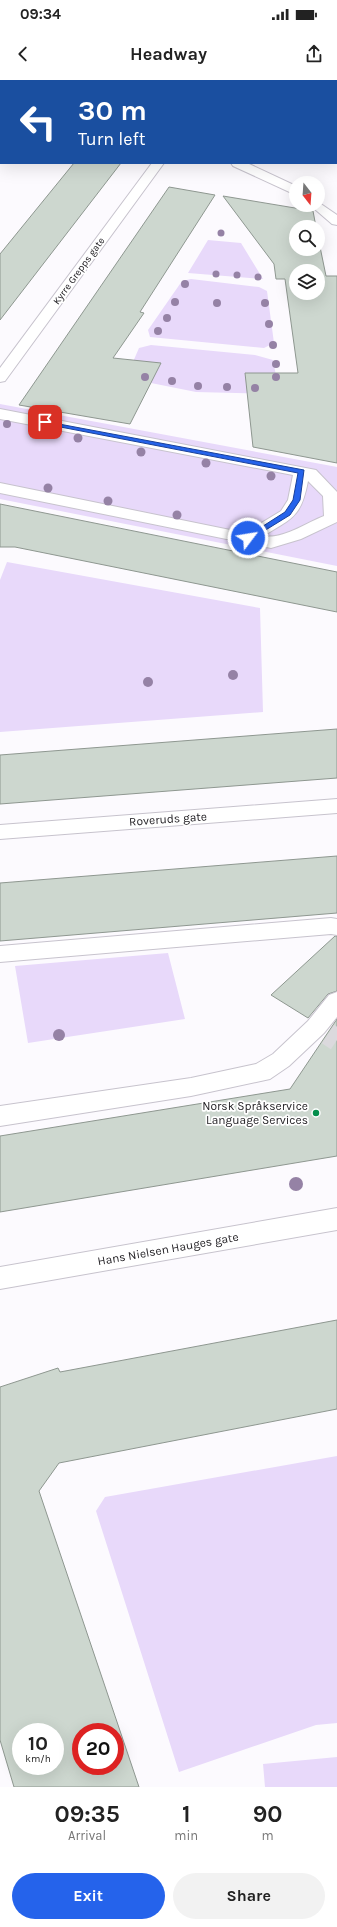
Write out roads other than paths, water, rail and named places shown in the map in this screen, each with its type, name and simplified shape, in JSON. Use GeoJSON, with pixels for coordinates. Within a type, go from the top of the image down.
{"type":"FeatureCollection","features":[{"type":"Feature","properties":{"kind":"street","name":"Kyrre Grepps gate"},"geometry":{"type":"LineString","coordinates":[[0,378],[157,164]]}},
{"type":"Feature","properties":{"kind":"street"},"geometry":{"type":"LineString","coordinates":[[240,164],[289,187]]}},
{"type":"Feature","properties":{"kind":"street"},"geometry":{"type":"LineString","coordinates":[[325,212],[337,221]]}},
{"type":"Feature","properties":{"kind":"street"},"geometry":{"type":"LineString","coordinates":[[0,414],[310,473],[331,495],[332,518],[295,535],[271,543],[0,488]]}},
{"type":"Feature","properties":{"kind":"street"},"geometry":{"type":"LineString","coordinates":[[248,538],[288,514],[296,500],[302,471]]}},
{"type":"Feature","properties":{"kind":"street","name":"Roveruds gate"},"geometry":{"type":"LineString","coordinates":[[0,832],[337,806]]}},
{"type":"Feature","properties":{"kind":"street"},"geometry":{"type":"LineString","coordinates":[[0,954],[331,926],[337,927]]}},
{"type":"Feature","properties":{"kind":"street"},"geometry":{"type":"LineString","coordinates":[[0,1116],[191,1087],[262,1072],[282,1060],[322,1030],[337,1001]]}},
{"type":"Feature","properties":{"kind":"street","name":"Hans Nielsen Hauges gate"},"geometry":{"type":"LineString","coordinates":[[0,1278],[337,1219]]}},
{"type":"Feature","properties":{"kind":"tunnel"},"geometry":{"type":"LineString","coordinates":[[328,1034],[337,1040]]}},
{"type":"Feature","properties":{"kind":"place","name":"Norsk Språkservice Language Services"},"geometry":{"type":"Point","coordinates":[316,1113]}}]}
